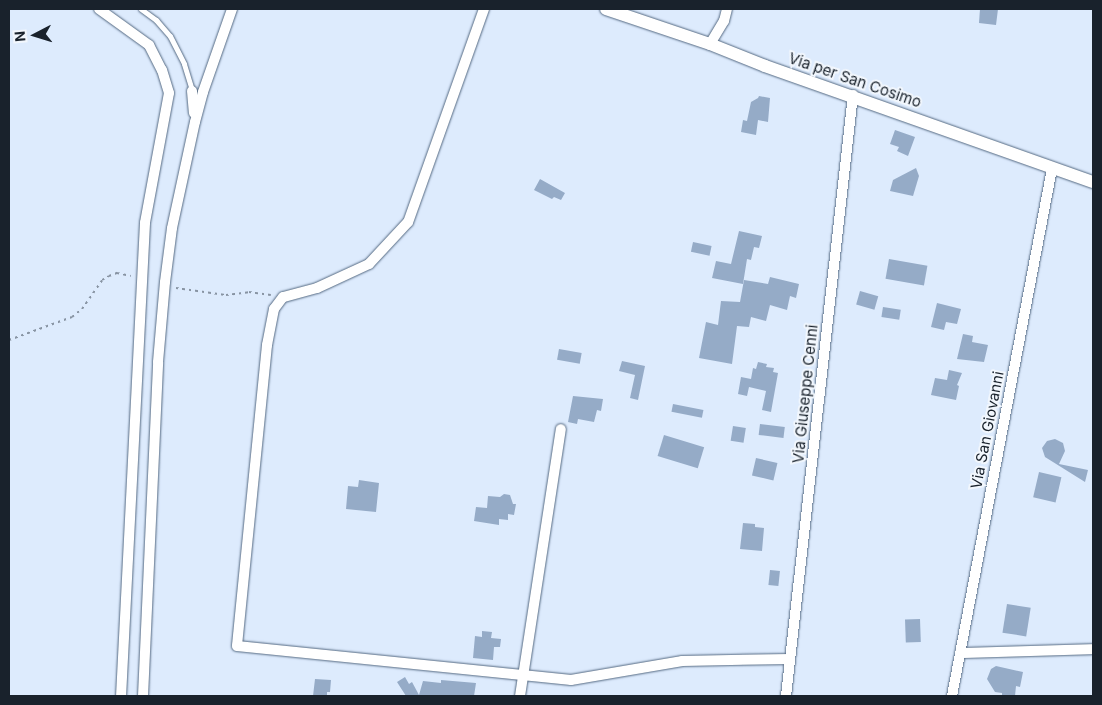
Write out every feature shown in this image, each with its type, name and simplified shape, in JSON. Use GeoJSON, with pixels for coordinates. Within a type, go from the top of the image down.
{"type":"FeatureCollection","features":[{"type":"Feature","properties":{"kind":"street"},"geometry":{"type":"LineString","coordinates":[[99,9],[149,45],[162,70],[169,93],[144,223],[143,281],[122,696]]}},
{"type":"Feature","properties":{"kind":"street"},"geometry":{"type":"LineString","coordinates":[[143,696],[158,362],[165,282],[174,220],[195,122],[203,92],[232,9]]}},
{"type":"Feature","properties":{"kind":"street"},"geometry":{"type":"LineString","coordinates":[[484,9],[408,222],[369,264],[317,288],[283,297],[274,309],[267,345],[237,646],[311,652],[571,680],[682,661],[790,659]]}},
{"type":"Feature","properties":{"kind":"street","name":"Via per San Cosimo"},"geometry":{"type":"LineString","coordinates":[[606,9],[710,44],[765,66],[853,95],[1052,169],[1093,182]]}},
{"type":"Feature","properties":{"kind":"street"},"geometry":{"type":"LineString","coordinates":[[710,44],[724,21],[727,9]]}},
{"type":"Feature","properties":{"kind":"street"},"geometry":{"type":"LineString","coordinates":[[192,91],[195,122]]}},
{"type":"Feature","properties":{"kind":"street","name":"Via Giuseppe Cenni"},"geometry":{"type":"LineString","coordinates":[[786,696],[853,95]]}},
{"type":"Feature","properties":{"kind":"street","name":"Via San Giovanni"},"geometry":{"type":"LineString","coordinates":[[952,696],[1052,169]]}},
{"type":"Feature","properties":{"kind":"street"},"geometry":{"type":"LineString","coordinates":[[520,696],[561,429]]}},
{"type":"Feature","properties":{"kind":"street"},"geometry":{"type":"LineString","coordinates":[[960,653],[1093,649]]}},
{"type":"Feature","properties":{"kind":"lane"},"geometry":{"type":"LineString","coordinates":[[141,9],[156,20],[170,36],[184,64],[192,91]]}},
{"type":"Feature","properties":{"kind":"path"},"geometry":{"type":"LineString","coordinates":[[9,340],[72,317],[82,309],[102,280],[109,276],[117,273],[143,281]]}},
{"type":"Feature","properties":{"kind":"path"},"geometry":{"type":"LineString","coordinates":[[165,282],[179,289],[201,293],[226,295],[249,292],[283,297]]}},
{"type":"Feature","properties":{"kind":"building"},"geometry":{"type":"Polygon","coordinates":[[[980,9],[998,9],[996,25],[979,23],[980,9]]]}},
{"type":"Feature","properties":{"kind":"building"},"geometry":{"type":"Polygon","coordinates":[[[759,96],[770,98],[768,122],[758,120],[756,135],[741,132],[743,120],[747,121],[751,102],[759,96]]]}},
{"type":"Feature","properties":{"kind":"building"},"geometry":{"type":"Polygon","coordinates":[[[895,130],[915,137],[908,156],[897,151],[899,147],[890,144],[895,130]]]}},
{"type":"Feature","properties":{"kind":"building"},"geometry":{"type":"Polygon","coordinates":[[[916,168],[919,176],[913,196],[890,191],[893,180],[916,168]]]}},
{"type":"Feature","properties":{"kind":"building"},"geometry":{"type":"Polygon","coordinates":[[[540,179],[565,193],[561,200],[554,197],[552,199],[534,190],[540,179]]]}},
{"type":"Feature","properties":{"kind":"building"},"geometry":{"type":"Polygon","coordinates":[[[739,231],[762,236],[759,248],[754,247],[751,260],[747,259],[743,284],[712,278],[716,261],[731,264],[739,231]]]}},
{"type":"Feature","properties":{"kind":"building"},"geometry":{"type":"Polygon","coordinates":[[[693,242],[712,246],[710,256],[691,252],[693,242]]]}},
{"type":"Feature","properties":{"kind":"building"},"geometry":{"type":"Polygon","coordinates":[[[889,259],[927,266],[924,285],[886,279],[889,259]]]}},
{"type":"Feature","properties":{"kind":"building"},"geometry":{"type":"Polygon","coordinates":[[[770,277],[799,284],[796,298],[790,296],[787,310],[770,305],[766,321],[751,317],[749,327],[737,326],[732,364],[699,358],[706,322],[718,325],[721,301],[740,302],[744,280],[768,284],[770,277]]]}},
{"type":"Feature","properties":{"kind":"building"},"geometry":{"type":"Polygon","coordinates":[[[860,291],[878,296],[874,310],[856,304],[860,291]]]}},
{"type":"Feature","properties":{"kind":"building"},"geometry":{"type":"Polygon","coordinates":[[[937,303],[961,309],[957,324],[946,322],[944,330],[931,327],[937,303]]]}},
{"type":"Feature","properties":{"kind":"building"},"geometry":{"type":"Polygon","coordinates":[[[883,307],[901,310],[899,320],[881,317],[883,307]]]}},
{"type":"Feature","properties":{"kind":"building"},"geometry":{"type":"Polygon","coordinates":[[[963,334],[973,336],[972,342],[988,345],[984,362],[957,359],[963,334]]]}},
{"type":"Feature","properties":{"kind":"building"},"geometry":{"type":"Polygon","coordinates":[[[559,349],[582,353],[580,364],[557,360],[559,349]]]}},
{"type":"Feature","properties":{"kind":"building"},"geometry":{"type":"Polygon","coordinates":[[[622,361],[645,366],[638,400],[630,398],[635,375],[619,371],[622,361]]]}},
{"type":"Feature","properties":{"kind":"building"},"geometry":{"type":"Polygon","coordinates":[[[758,362],[767,364],[766,367],[774,368],[773,372],[778,373],[771,412],[762,410],[766,391],[749,387],[747,396],[738,394],[741,377],[751,379],[753,368],[756,369],[758,362]]]}},
{"type":"Feature","properties":{"kind":"building"},"geometry":{"type":"Polygon","coordinates":[[[949,370],[962,373],[957,385],[959,386],[956,400],[931,395],[935,378],[947,380],[949,370]]]}},
{"type":"Feature","properties":{"kind":"building"},"geometry":{"type":"Polygon","coordinates":[[[573,396],[603,399],[601,411],[597,410],[594,422],[578,419],[577,424],[568,422],[573,396]]]}},
{"type":"Feature","properties":{"kind":"building"},"geometry":{"type":"Polygon","coordinates":[[[673,404],[703,410],[702,418],[671,412],[673,404]]]}},
{"type":"Feature","properties":{"kind":"building"},"geometry":{"type":"Polygon","coordinates":[[[760,424],[785,427],[783,438],[759,435],[760,424]]]}},
{"type":"Feature","properties":{"kind":"building"},"geometry":{"type":"Polygon","coordinates":[[[733,426],[746,428],[743,443],[731,441],[733,426]]]}},
{"type":"Feature","properties":{"kind":"building"},"geometry":{"type":"Polygon","coordinates":[[[664,435],[704,447],[698,468],[658,456],[664,435]]]}},
{"type":"Feature","properties":{"kind":"building"},"geometry":{"type":"Polygon","coordinates":[[[1055,439],[1063,443],[1065,451],[1059,464],[1088,470],[1085,482],[1045,457],[1042,448],[1047,441],[1055,439]]]}},
{"type":"Feature","properties":{"kind":"building"},"geometry":{"type":"Polygon","coordinates":[[[756,458],[777,463],[773,480],[752,476],[756,458]]]}},
{"type":"Feature","properties":{"kind":"building"},"geometry":{"type":"Polygon","coordinates":[[[1039,472],[1061,477],[1056,503],[1033,497],[1039,472]]]}},
{"type":"Feature","properties":{"kind":"building"},"geometry":{"type":"Polygon","coordinates":[[[359,480],[379,483],[376,512],[346,509],[348,486],[358,487],[359,480]]]}},
{"type":"Feature","properties":{"kind":"building"},"geometry":{"type":"Polygon","coordinates":[[[504,494],[510,495],[513,504],[516,504],[514,515],[508,514],[508,520],[499,519],[499,525],[474,521],[476,507],[487,508],[488,496],[500,497],[504,494]]]}},
{"type":"Feature","properties":{"kind":"building"},"geometry":{"type":"Polygon","coordinates":[[[743,523],[755,524],[755,527],[764,528],[762,551],[740,549],[743,523]]]}},
{"type":"Feature","properties":{"kind":"building"},"geometry":{"type":"Polygon","coordinates":[[[770,570],[780,571],[778,586],[768,585],[770,570]]]}},
{"type":"Feature","properties":{"kind":"building"},"geometry":{"type":"Polygon","coordinates":[[[1007,604],[1031,608],[1026,636],[1002,633],[1007,604]]]}},
{"type":"Feature","properties":{"kind":"building"},"geometry":{"type":"Polygon","coordinates":[[[920,619],[921,642],[906,643],[905,620],[920,619]]]}},
{"type":"Feature","properties":{"kind":"building"},"geometry":{"type":"Polygon","coordinates":[[[482,631],[492,632],[491,638],[501,639],[500,647],[494,647],[493,660],[473,658],[475,636],[482,637],[482,631]]]}},
{"type":"Feature","properties":{"kind":"building"},"geometry":{"type":"Polygon","coordinates":[[[996,666],[1023,672],[1020,687],[1016,686],[1015,696],[1002,696],[1002,693],[995,692],[987,679],[991,669],[996,666]]]}},
{"type":"Feature","properties":{"kind":"building"},"geometry":{"type":"Polygon","coordinates":[[[405,677],[409,684],[412,682],[419,695],[423,681],[441,683],[441,680],[476,683],[474,696],[406,696],[397,682],[405,677]]]}},
{"type":"Feature","properties":{"kind":"building"},"geometry":{"type":"Polygon","coordinates":[[[315,679],[331,680],[330,692],[327,692],[327,696],[313,696],[315,679]]]}}]}
